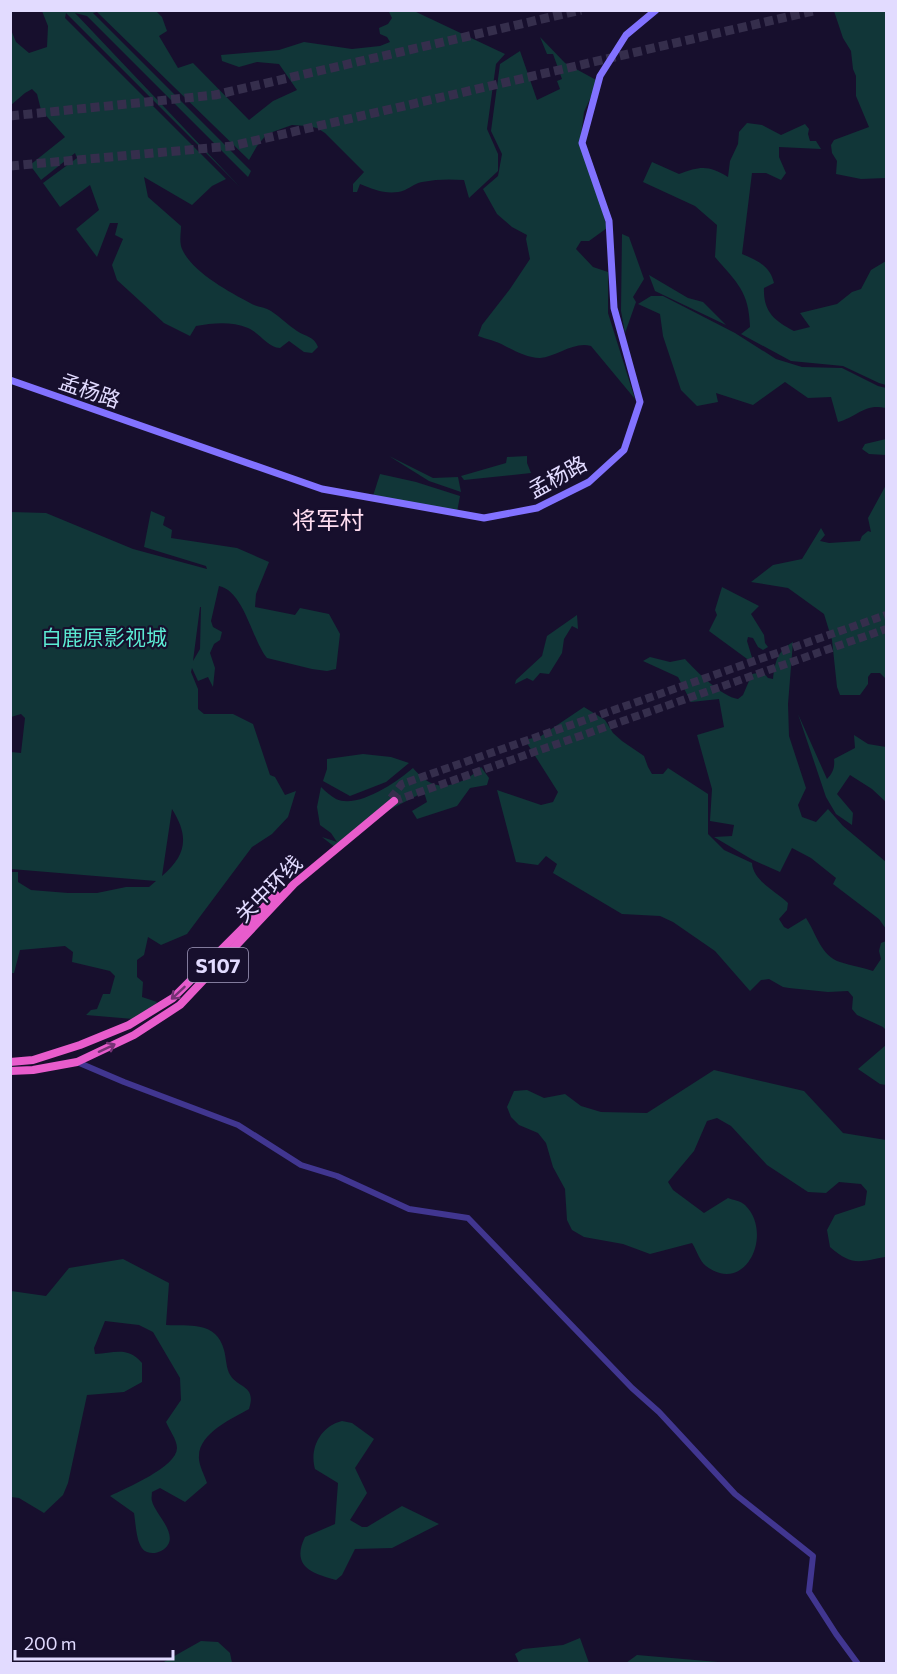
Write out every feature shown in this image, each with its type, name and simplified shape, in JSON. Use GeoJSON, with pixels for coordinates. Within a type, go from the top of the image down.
{"type":"FeatureCollection","features":[{"type":"Feature","properties":{"kind":"highway","name":"关中环线"},"geometry":{"type":"LineString","coordinates":[[10,1062],[33,1060],[80,1045],[129,1025],[173,998],[291,880],[393,800],[294,884],[180,1005],[134,1035],[77,1062],[33,1070],[10,1071]]}},
{"type":"Feature","properties":{"kind":"main road","name":"孟杨路"},"geometry":{"type":"LineString","coordinates":[[10,380],[322,489],[484,518],[537,508],[589,482],[624,450],[640,402],[614,308],[609,221],[582,143],[600,76],[626,35],[656,10]]}},
{"type":"Feature","properties":{"kind":"street"},"geometry":{"type":"LineString","coordinates":[[77,1062],[238,1125],[301,1165],[337,1176],[410,1209],[468,1218],[632,1388],[659,1412],[735,1494],[813,1556],[809,1592],[858,1664]]}},
{"type":"Feature","properties":{"kind":"green space"},"geometry":{"type":"Polygon","coordinates":[[[42,11],[156,11],[162,17],[167,31],[159,36],[178,68],[193,63],[249,120],[273,101],[297,90],[279,64],[257,62],[239,67],[222,61],[221,55],[279,50],[304,42],[352,49],[380,46],[390,42],[387,37],[380,34],[379,28],[388,24],[392,18],[386,11],[414,11],[505,54],[496,64],[487,129],[498,154],[498,171],[469,198],[464,180],[422,182],[399,192],[376,190],[360,184],[357,192],[353,192],[353,184],[364,172],[325,133],[317,128],[292,125],[267,134],[249,160],[97,12],[93,13],[251,171],[248,177],[87,16],[75,13],[240,187],[66,13],[65,18],[226,179],[212,186],[192,205],[144,177],[148,197],[181,226],[181,246],[187,257],[212,280],[231,293],[271,311],[297,331],[312,339],[318,347],[312,353],[304,352],[289,341],[280,348],[275,347],[248,328],[229,324],[215,323],[196,326],[190,336],[164,323],[117,280],[112,265],[123,239],[115,235],[118,223],[110,223],[97,257],[76,229],[99,210],[90,185],[60,207],[43,183],[77,158],[75,153],[41,180],[30,165],[65,137],[41,110],[37,94],[32,89],[11,105],[11,30],[16,42],[29,53],[47,47],[48,26],[42,11]]]}},
{"type":"Feature","properties":{"kind":"green space"},"geometry":{"type":"Polygon","coordinates":[[[834,11],[886,11],[886,178],[861,179],[836,174],[837,161],[832,153],[831,145],[834,140],[869,127],[856,96],[856,76],[851,51],[843,38],[834,11]]]}},
{"type":"Feature","properties":{"kind":"green space"},"geometry":{"type":"Polygon","coordinates":[[[540,37],[565,63],[598,81],[584,112],[581,136],[607,228],[589,241],[581,241],[576,249],[593,267],[608,272],[608,313],[635,399],[591,346],[572,347],[546,357],[535,358],[478,336],[482,325],[530,259],[527,235],[512,227],[497,214],[483,189],[498,176],[502,154],[491,131],[500,64],[520,51],[537,100],[560,89],[557,81],[562,79],[553,54],[547,54],[540,37]]]}},
{"type":"Feature","properties":{"kind":"green space"},"geometry":{"type":"Polygon","coordinates":[[[747,123],[762,125],[781,135],[805,124],[809,129],[810,141],[816,141],[821,149],[779,147],[779,157],[786,173],[781,180],[766,173],[752,173],[742,254],[766,267],[772,277],[774,283],[764,288],[765,303],[768,309],[775,319],[794,331],[810,327],[800,313],[837,304],[852,292],[861,289],[871,270],[886,261],[886,385],[843,366],[791,361],[741,334],[750,327],[747,305],[740,288],[715,257],[717,225],[695,206],[643,182],[652,162],[679,174],[704,168],[715,170],[728,177],[730,161],[738,144],[739,132],[747,123]]]}},
{"type":"Feature","properties":{"kind":"green space"},"geometry":{"type":"Polygon","coordinates":[[[622,234],[629,237],[644,279],[633,297],[636,302],[625,333],[621,311],[622,234]]]}},
{"type":"Feature","properties":{"kind":"green space"},"geometry":{"type":"Polygon","coordinates":[[[649,275],[688,298],[703,302],[726,325],[655,291],[649,275]]]}},
{"type":"Feature","properties":{"kind":"green space"},"geometry":{"type":"Polygon","coordinates":[[[651,296],[663,296],[735,333],[776,359],[802,367],[842,368],[886,388],[886,408],[872,407],[838,422],[831,397],[808,398],[785,382],[753,405],[716,393],[718,402],[697,406],[681,390],[663,336],[660,314],[638,304],[651,296]]]}},
{"type":"Feature","properties":{"kind":"green space"},"geometry":{"type":"Polygon","coordinates":[[[886,439],[886,455],[869,454],[862,449],[865,444],[886,439]]]}},
{"type":"Feature","properties":{"kind":"green space"},"geometry":{"type":"Polygon","coordinates":[[[389,456],[433,478],[458,477],[461,492],[429,481],[389,456]]]}},
{"type":"Feature","properties":{"kind":"green space"},"geometry":{"type":"Polygon","coordinates":[[[527,456],[531,473],[464,480],[461,476],[506,463],[507,457],[527,456]]]}},
{"type":"Feature","properties":{"kind":"green space"},"geometry":{"type":"Polygon","coordinates":[[[380,474],[416,482],[460,496],[457,512],[373,496],[380,474]]]}},
{"type":"Feature","properties":{"kind":"green space"},"geometry":{"type":"Polygon","coordinates":[[[886,485],[886,679],[880,673],[871,673],[868,677],[868,684],[860,695],[840,695],[837,687],[832,640],[824,614],[788,588],[751,582],[773,565],[802,559],[821,528],[825,535],[820,541],[829,543],[860,541],[868,531],[871,532],[868,518],[886,485]]]}},
{"type":"Feature","properties":{"kind":"green space","name":"白鹿原影视城"},"geometry":{"type":"Polygon","coordinates":[[[151,511],[165,517],[163,525],[172,530],[171,538],[237,548],[269,562],[256,594],[255,607],[295,615],[300,608],[329,614],[340,634],[336,669],[327,671],[312,669],[267,658],[235,597],[228,590],[219,586],[211,621],[213,627],[222,632],[220,640],[214,644],[210,653],[215,668],[213,687],[208,677],[198,681],[192,668],[191,672],[198,689],[198,709],[204,714],[233,714],[253,724],[270,775],[275,777],[285,795],[296,791],[288,817],[272,834],[252,847],[187,934],[161,945],[148,937],[144,955],[137,960],[137,977],[143,982],[142,997],[157,1002],[151,1015],[145,1020],[86,1015],[91,1010],[97,1009],[103,994],[110,994],[115,976],[110,971],[72,962],[73,952],[65,946],[20,950],[14,973],[11,973],[11,872],[18,872],[18,882],[31,890],[68,893],[97,893],[126,887],[149,887],[156,881],[11,869],[11,752],[21,753],[25,718],[21,714],[11,717],[11,512],[46,513],[133,549],[207,569],[206,566],[144,547],[151,511]],[[200,607],[193,661],[200,649],[200,607]],[[172,809],[162,876],[181,853],[183,845],[181,828],[172,809]]]}},
{"type":"Feature","properties":{"kind":"green space"},"geometry":{"type":"Polygon","coordinates":[[[722,587],[759,606],[751,614],[764,635],[768,647],[763,650],[758,647],[753,638],[748,637],[747,641],[754,664],[709,631],[717,615],[715,610],[722,587]]]}},
{"type":"Feature","properties":{"kind":"green space"},"geometry":{"type":"Polygon","coordinates":[[[577,615],[578,629],[572,626],[564,639],[562,653],[549,674],[540,673],[533,681],[527,678],[515,684],[516,680],[542,656],[547,636],[577,615]]]}},
{"type":"Feature","properties":{"kind":"green space"},"geometry":{"type":"Polygon","coordinates":[[[793,642],[788,704],[789,736],[806,788],[798,805],[802,817],[816,822],[828,809],[843,826],[886,862],[886,929],[879,919],[833,884],[836,878],[811,858],[792,848],[780,872],[753,860],[714,837],[732,836],[734,825],[710,821],[712,789],[697,735],[724,727],[719,699],[691,702],[678,677],[643,661],[650,657],[670,662],[685,659],[717,689],[738,699],[743,695],[752,674],[763,672],[768,678],[773,679],[778,658],[783,649],[793,642]]]}},
{"type":"Feature","properties":{"kind":"green space"},"geometry":{"type":"Polygon","coordinates":[[[584,707],[605,720],[613,733],[644,756],[652,774],[663,774],[668,768],[708,794],[708,834],[724,850],[752,863],[761,881],[788,903],[787,910],[779,919],[784,927],[788,929],[806,918],[820,943],[833,959],[873,971],[881,959],[879,951],[881,943],[886,941],[886,1030],[857,1015],[852,1009],[853,997],[848,991],[828,992],[789,988],[769,979],[761,980],[750,991],[715,951],[673,922],[660,916],[622,914],[553,873],[557,864],[546,856],[538,865],[516,862],[497,790],[541,805],[553,802],[558,792],[525,740],[541,736],[584,707]]]}},
{"type":"Feature","properties":{"kind":"green space"},"geometry":{"type":"Polygon","coordinates":[[[798,714],[827,779],[833,770],[834,759],[855,748],[854,735],[868,744],[886,747],[886,802],[872,789],[850,775],[837,794],[853,813],[852,825],[836,814],[826,797],[798,714]]]}},
{"type":"Feature","properties":{"kind":"green space"},"geometry":{"type":"Polygon","coordinates":[[[363,754],[391,757],[409,763],[386,782],[350,796],[323,781],[327,759],[363,754]]]}},
{"type":"Feature","properties":{"kind":"green space"},"geometry":{"type":"Polygon","coordinates":[[[481,767],[489,778],[487,785],[470,788],[457,806],[417,819],[412,811],[427,802],[424,792],[387,811],[336,848],[322,837],[337,842],[331,833],[320,825],[317,807],[321,787],[336,799],[355,800],[387,787],[413,768],[427,781],[443,786],[461,781],[481,767]]]}},
{"type":"Feature","properties":{"kind":"green space"},"geometry":{"type":"Polygon","coordinates":[[[886,1045],[886,1085],[880,1084],[858,1069],[886,1045]]]}},
{"type":"Feature","properties":{"kind":"green space"},"geometry":{"type":"Polygon","coordinates":[[[714,1070],[804,1091],[843,1133],[886,1140],[885,1257],[850,1260],[830,1247],[827,1230],[835,1215],[865,1205],[867,1191],[861,1184],[839,1182],[826,1193],[808,1192],[767,1165],[731,1126],[717,1118],[707,1121],[694,1151],[668,1182],[673,1190],[704,1213],[728,1198],[745,1205],[753,1217],[757,1231],[756,1245],[744,1267],[733,1273],[720,1273],[704,1264],[692,1243],[650,1254],[623,1244],[584,1237],[572,1230],[567,1220],[565,1189],[553,1167],[546,1143],[538,1133],[519,1125],[511,1117],[507,1107],[514,1091],[527,1090],[544,1098],[565,1094],[581,1106],[601,1112],[647,1113],[714,1070]]]}},
{"type":"Feature","properties":{"kind":"green space"},"geometry":{"type":"Polygon","coordinates":[[[123,1259],[169,1283],[166,1325],[201,1327],[215,1334],[224,1350],[229,1373],[248,1391],[251,1401],[249,1409],[218,1427],[200,1448],[200,1463],[207,1483],[185,1502],[160,1488],[152,1492],[154,1507],[166,1526],[170,1540],[161,1551],[154,1553],[143,1550],[141,1546],[134,1513],[110,1496],[160,1469],[175,1455],[177,1448],[166,1422],[181,1400],[180,1378],[153,1332],[139,1325],[105,1321],[94,1348],[95,1354],[126,1352],[131,1354],[142,1363],[142,1382],[124,1392],[87,1395],[68,1483],[63,1495],[44,1513],[19,1498],[11,1497],[11,1291],[46,1296],[69,1268],[123,1259]]]}},
{"type":"Feature","properties":{"kind":"green space"},"geometry":{"type":"Polygon","coordinates":[[[342,1421],[352,1423],[374,1439],[355,1468],[367,1493],[350,1520],[362,1527],[367,1527],[402,1506],[439,1524],[392,1548],[355,1549],[342,1575],[336,1580],[306,1567],[300,1555],[305,1537],[335,1524],[338,1483],[315,1469],[314,1453],[318,1439],[323,1433],[342,1421]]]}},
{"type":"Feature","properties":{"kind":"green space"},"geometry":{"type":"Polygon","coordinates":[[[580,1638],[589,1663],[519,1663],[515,1654],[523,1649],[563,1645],[580,1638]]]}},
{"type":"Feature","properties":{"kind":"green space"},"geometry":{"type":"Polygon","coordinates":[[[201,1641],[218,1642],[230,1653],[232,1663],[162,1663],[201,1641]]]}},
{"type":"Feature","properties":{"kind":"green space"},"geometry":{"type":"Polygon","coordinates":[[[637,1655],[718,1662],[719,1663],[626,1663],[637,1655]]]}},
{"type":"Feature","properties":{"kind":"tunnel"},"geometry":{"type":"LineString","coordinates":[[10,116],[215,95],[581,10]]}},
{"type":"Feature","properties":{"kind":"tunnel"},"geometry":{"type":"LineString","coordinates":[[10,166],[232,146],[817,10]]}},
{"type":"Feature","properties":{"kind":"tunnel"},"geometry":{"type":"LineString","coordinates":[[391,798],[402,784],[886,615]]}},
{"type":"Feature","properties":{"kind":"tunnel"},"geometry":{"type":"LineString","coordinates":[[394,801],[886,629]]}},
{"type":"Feature","properties":{"kind":"district","name":"将军村"},"geometry":{"type":"Point","coordinates":[328,519]}}]}
